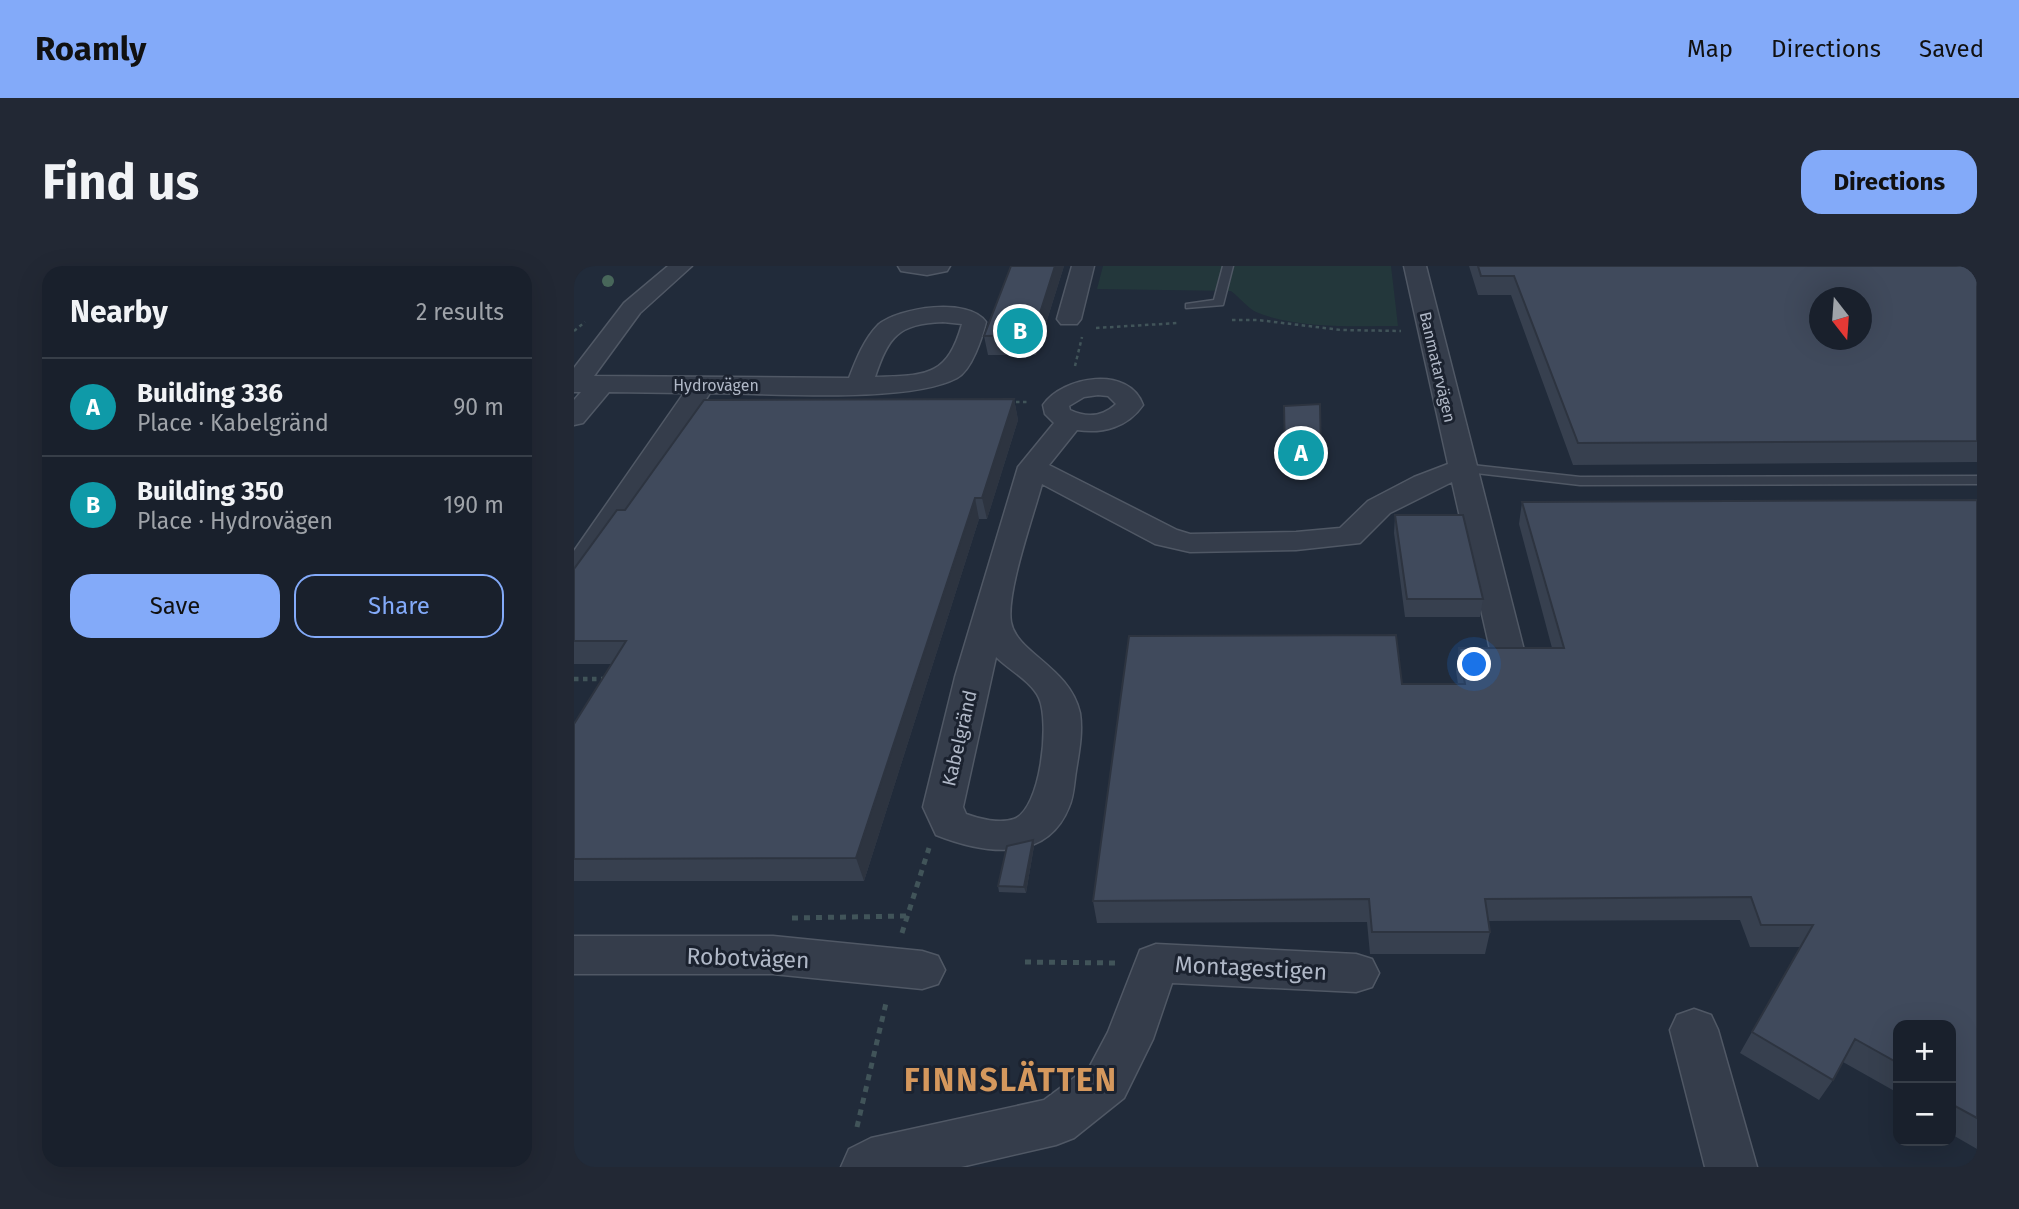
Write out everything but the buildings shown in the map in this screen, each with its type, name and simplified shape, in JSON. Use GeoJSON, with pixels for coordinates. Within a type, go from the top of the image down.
{"type":"FeatureCollection","features":[{"type":"Feature","properties":{"kind":"street"},"geometry":{"type":"LineString","coordinates":[[574,384],[632,308],[681,266]]}},
{"type":"Feature","properties":{"kind":"street"},"geometry":{"type":"LineString","coordinates":[[909,266],[939,266]]}},
{"type":"Feature","properties":{"kind":"street"},"geometry":{"type":"LineString","coordinates":[[1076,324],[1083,266]]}},
{"type":"Feature","properties":{"kind":"street","name":"Banmatarvägen"},"geometry":{"type":"LineString","coordinates":[[1415,266],[1461,469],[1509,658]]}},
{"type":"Feature","properties":{"kind":"street","name":"Hydrovägen"},"geometry":{"type":"LineString","coordinates":[[574,384],[859,386]]}},
{"type":"Feature","properties":{"kind":"street"},"geometry":{"type":"LineString","coordinates":[[574,573],[651,464],[702,384]]}},
{"type":"Feature","properties":{"kind":"street"},"geometry":{"type":"LineString","coordinates":[[574,417],[601,385]]}},
{"type":"Feature","properties":{"kind":"street","name":"Kabelgränd"},"geometry":{"type":"LineString","coordinates":[[993,612],[997,633],[1015,655],[1043,678],[1056,696],[1062,718],[1063,738],[1048,811],[1034,828],[1011,836],[970,833],[950,824],[943,807],[973,677],[1032,467],[1070,421]]}},
{"type":"Feature","properties":{"kind":"street"},"geometry":{"type":"LineString","coordinates":[[1032,467],[1166,537],[1190,543],[1296,541],[1349,536],[1379,508],[1424,483],[1461,469]]}},
{"type":"Feature","properties":{"kind":"street","name":"Robotvägen"},"geometry":{"type":"LineString","coordinates":[[574,956],[773,955],[922,971]]}},
{"type":"Feature","properties":{"kind":"street","name":"Montagestigen"},"geometry":{"type":"LineString","coordinates":[[867,1167],[871,1163],[1056,1121],[1107,1082],[1129,1039],[1156,963],[1356,973]]}},
{"type":"Feature","properties":{"kind":"street"},"geometry":{"type":"LineString","coordinates":[[1694,1030],[1731,1167]]}},
{"type":"Feature","properties":{"kind":"lane"},"geometry":{"type":"LineString","coordinates":[[1190,306],[1219,303],[1228,266]]}},
{"type":"Feature","properties":{"kind":"lane"},"geometry":{"type":"LineString","coordinates":[[1461,469],[1580,481],[1977,480]]}},
{"type":"Feature","properties":{"kind":"path"},"geometry":{"type":"LineString","coordinates":[[1224,321],[1258,320],[1341,330],[1412,331]]}},
{"type":"Feature","properties":{"kind":"path"},"geometry":{"type":"LineString","coordinates":[[1076,324],[1184,323]]}},
{"type":"Feature","properties":{"kind":"path"},"geometry":{"type":"LineString","coordinates":[[574,679],[615,679]]}},
{"type":"Feature","properties":{"kind":"path"},"geometry":{"type":"LineString","coordinates":[[1025,962],[1156,963]]}},
{"type":"Feature","properties":{"kind":"green space"},"geometry":{"type":"Polygon","coordinates":[[[1103,266],[1391,266],[1398,326],[1326,325],[1289,321],[1256,312],[1231,291],[1097,289],[1103,266]]]}},
{"type":"Feature","properties":{"kind":"place","name":"Building 350"},"geometry":{"type":"Point","coordinates":[1020,331]}},
{"type":"Feature","properties":{"kind":"place","name":"Building 336"},"geometry":{"type":"Point","coordinates":[1301,453]}},
{"type":"Feature","properties":{"kind":"district","name":"FINNSLÄTTEN"},"geometry":{"type":"Point","coordinates":[1011,1080]}}]}
